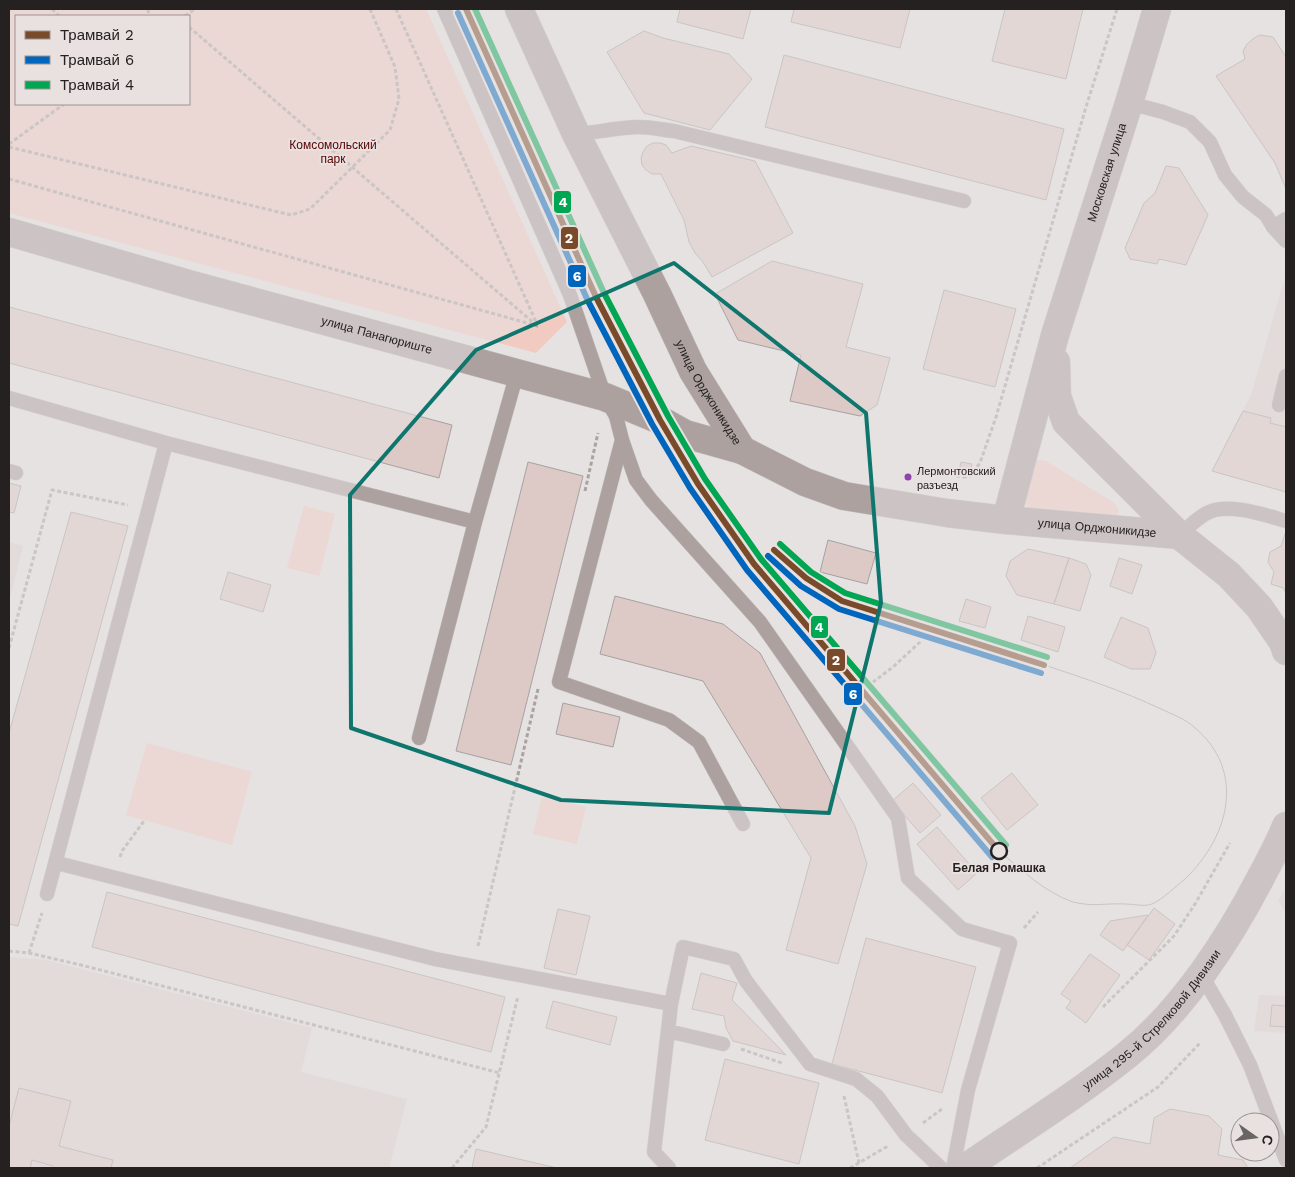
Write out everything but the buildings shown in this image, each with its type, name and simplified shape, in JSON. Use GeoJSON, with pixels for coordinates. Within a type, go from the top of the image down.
{"type":"FeatureCollection","features":[{"type":"Feature","properties":{"kind":"street","name":"улица Орджоникидзе"},"geometry":{"type":"LineString","coordinates":[[519,9],[576,134],[657,294],[693,371],[742,450],[804,482],[844,496],[947,513],[1006,520],[1179,535]]}},
{"type":"Feature","properties":{"kind":"street","name":"Московская улица"},"geometry":{"type":"LineString","coordinates":[[1006,520],[1055,336],[1157,9]]}},
{"type":"Feature","properties":{"kind":"street","name":"улица Панагюриште"},"geometry":{"type":"LineString","coordinates":[[9,232],[192,285],[605,398],[660,420],[686,434],[742,450]]}},
{"type":"Feature","properties":{"kind":"street","name":"Московская улица"},"geometry":{"type":"LineString","coordinates":[[1055,336],[1058,396],[1066,422],[1179,535]]}},
{"type":"Feature","properties":{"kind":"street"},"geometry":{"type":"LineString","coordinates":[[1179,535],[1228,575],[1259,607],[1283,642],[1286,651]]}},
{"type":"Feature","properties":{"kind":"street","name":"улица 295-й Стрелковой Дивизии"},"geometry":{"type":"LineString","coordinates":[[965,1168],[1128,1054],[1172,1012],[1239,919],[1281,840],[1286,826]]}},
{"type":"Feature","properties":{"kind":"lane"},"geometry":{"type":"LineString","coordinates":[[444,9],[570,295],[605,398],[616,416],[636,480],[651,500],[760,622],[898,818],[908,878],[962,929],[1010,943],[968,1090],[953,1168]]}},
{"type":"Feature","properties":{"kind":"lane"},"geometry":{"type":"LineString","coordinates":[[1129,103],[1163,112],[1190,122],[1210,142],[1225,174],[1243,197],[1266,215],[1273,228],[1286,241]]}},
{"type":"Feature","properties":{"kind":"lane"},"geometry":{"type":"LineString","coordinates":[[576,134],[639,127],[674,131],[964,202]]}},
{"type":"Feature","properties":{"kind":"lane"},"geometry":{"type":"LineString","coordinates":[[1273,228],[1286,219]]}},
{"type":"Feature","properties":{"kind":"lane"},"geometry":{"type":"LineString","coordinates":[[419,738],[475,522],[517,373]]}},
{"type":"Feature","properties":{"kind":"lane"},"geometry":{"type":"LineString","coordinates":[[1278,405],[1286,376]]}},
{"type":"Feature","properties":{"kind":"lane"},"geometry":{"type":"LineString","coordinates":[[9,398],[166,443],[475,522]]}},
{"type":"Feature","properties":{"kind":"lane"},"geometry":{"type":"LineString","coordinates":[[622,440],[559,682],[670,720],[699,742],[743,824]]}},
{"type":"Feature","properties":{"kind":"lane"},"geometry":{"type":"LineString","coordinates":[[47,894],[150,510],[166,443]]}},
{"type":"Feature","properties":{"kind":"lane"},"geometry":{"type":"LineString","coordinates":[[1179,535],[1207,512],[1224,508],[1286,521]]}},
{"type":"Feature","properties":{"kind":"lane"},"geometry":{"type":"LineString","coordinates":[[57,862],[435,959],[671,1004]]}},
{"type":"Feature","properties":{"kind":"lane"},"geometry":{"type":"LineString","coordinates":[[669,1168],[654,1152],[671,1004],[683,948],[734,959],[746,982],[810,1064],[856,1079],[877,1096],[906,1135],[941,1168]]}},
{"type":"Feature","properties":{"kind":"lane"},"geometry":{"type":"LineString","coordinates":[[1201,974],[1250,1064],[1286,1160]]}},
{"type":"Feature","properties":{"kind":"lane"},"geometry":{"type":"LineString","coordinates":[[668,1031],[723,1044]]}},
{"type":"Feature","properties":{"kind":"path"},"geometry":{"type":"LineString","coordinates":[[9,145],[291,215],[310,209],[390,130],[399,100],[395,66],[370,9]]}},
{"type":"Feature","properties":{"kind":"path"},"geometry":{"type":"LineString","coordinates":[[396,9],[538,326]]}},
{"type":"Feature","properties":{"kind":"path"},"geometry":{"type":"LineString","coordinates":[[937,472],[969,477],[980,463],[996,417],[1086,107],[1117,9]]}},
{"type":"Feature","properties":{"kind":"path"},"geometry":{"type":"LineString","coordinates":[[190,28],[538,326]]}},
{"type":"Feature","properties":{"kind":"path"},"geometry":{"type":"LineString","coordinates":[[9,145],[63,105]]}},
{"type":"Feature","properties":{"kind":"path"},"geometry":{"type":"LineString","coordinates":[[9,179],[538,326]]}},
{"type":"Feature","properties":{"kind":"path"},"geometry":{"type":"LineString","coordinates":[[9,648],[52,490],[150,510]]}},
{"type":"Feature","properties":{"kind":"path"},"geometry":{"type":"LineString","coordinates":[[852,698],[894,668],[920,642],[929,620],[949,626]]}},
{"type":"Feature","properties":{"kind":"path"},"geometry":{"type":"LineString","coordinates":[[474,966],[521,762]]}},
{"type":"Feature","properties":{"kind":"path"},"geometry":{"type":"LineString","coordinates":[[115,878],[122,852],[144,821]]}},
{"type":"Feature","properties":{"kind":"path"},"geometry":{"type":"LineString","coordinates":[[1103,1007],[1174,936],[1230,843]]}},
{"type":"Feature","properties":{"kind":"path"},"geometry":{"type":"LineString","coordinates":[[29,953],[42,911]]}},
{"type":"Feature","properties":{"kind":"path"},"geometry":{"type":"LineString","coordinates":[[9,951],[29,953],[244,1006],[500,1073]]}},
{"type":"Feature","properties":{"kind":"path"},"geometry":{"type":"LineString","coordinates":[[452,1168],[486,1127],[522,976]]}},
{"type":"Feature","properties":{"kind":"path"},"geometry":{"type":"LineString","coordinates":[[1037,1168],[1158,1087],[1200,1043]]}},
{"type":"Feature","properties":{"kind":"highlighted area"},"geometry":{"type":"Polygon","coordinates":[[[674,263],[866,413],[881,603],[829,813],[561,800],[351,728],[350,495],[476,350],[674,263]]]}},
{"type":"Feature","properties":{"kind":"shaded area"},"geometry":{"type":"Polygon","coordinates":[[[1286,274],[1286,492],[1212,471],[1251,395],[1286,274]]]}},
{"type":"Feature","properties":{"kind":"shaded area"},"geometry":{"type":"Polygon","coordinates":[[[9,542],[23,546],[9,602],[9,542]]]}},
{"type":"Feature","properties":{"kind":"shaded area"},"geometry":{"type":"Polygon","coordinates":[[[1286,888],[1286,912],[1278,901],[1286,888]]]}},
{"type":"Feature","properties":{"kind":"shaded area"},"geometry":{"type":"Polygon","coordinates":[[[9,957],[46,960],[312,1028],[301,1072],[407,1099],[389,1168],[9,1168],[9,957]]]}},
{"type":"Feature","properties":{"kind":"shaded area"},"geometry":{"type":"Polygon","coordinates":[[[1259,995],[1286,996],[1286,1033],[1254,1031],[1259,995]]]}},
{"type":"Feature","properties":{"kind":"green space","name":"Комсомольский парк"},"geometry":{"type":"Polygon","coordinates":[[[9,9],[426,9],[567,322],[536,353],[9,213],[9,9]]]}},
{"type":"Feature","properties":{"kind":"green space"},"geometry":{"type":"Polygon","coordinates":[[[1037,460],[1046,461],[1114,503],[1118,510],[1117,517],[1106,521],[1030,508],[1023,502],[1032,464],[1037,460]]]}},
{"type":"Feature","properties":{"kind":"green space"},"geometry":{"type":"Polygon","coordinates":[[[304,506],[335,514],[319,576],[287,568],[304,506]]]}},
{"type":"Feature","properties":{"kind":"green space"},"geometry":{"type":"Polygon","coordinates":[[[147,743],[252,772],[232,845],[126,815],[147,743]]]}},
{"type":"Feature","properties":{"kind":"green space"},"geometry":{"type":"Polygon","coordinates":[[[542,797],[586,807],[577,844],[533,834],[542,797]]]}},
{"type":"Feature","properties":{"kind":"tram line","name":"2"},"geometry":{"type":"LineString","coordinates":[[466,9],[596,297],[660,420],[698,484],[754,564],[999,851]]}},
{"type":"Feature","properties":{"kind":"tram line","name":"4"},"geometry":{"type":"LineString","coordinates":[[475,9],[604,293],[668,416],[705,479],[761,559],[1006,845]]}},
{"type":"Feature","properties":{"kind":"tram line","name":"6"},"geometry":{"type":"LineString","coordinates":[[458,13],[588,301],[652,424],[690,488],[747,570],[992,857]]}},
{"type":"Feature","properties":{"kind":"tram line","name":"4"},"geometry":{"type":"LineString","coordinates":[[780,544],[811,572],[845,593],[1047,657]]}},
{"type":"Feature","properties":{"kind":"tram line","name":"2"},"geometry":{"type":"LineString","coordinates":[[774,550],[806,578],[842,601],[1044,665]]}},
{"type":"Feature","properties":{"kind":"tram line","name":"6"},"geometry":{"type":"LineString","coordinates":[[768,556],[801,586],[839,609],[1041,673]]}},
{"type":"Feature","properties":{"kind":"tram line"},"geometry":{"type":"LineString","coordinates":[[999,851],[1043,886],[1062,898],[1073,902],[1087,904],[1152,904],[1185,879],[1200,862],[1212,844],[1221,824],[1226,804],[1226,783],[1221,763],[1211,744],[1194,727],[1178,717],[1132,696],[1044,665]]}},
{"type":"Feature","properties":{"kind":"place","name":"Лермонтовский разъезд"},"geometry":{"type":"Point","coordinates":[908,477]}},
{"type":"Feature","properties":{"kind":"place","name":"Белая Ромашка"},"geometry":{"type":"Point","coordinates":[999,851]}}]}
